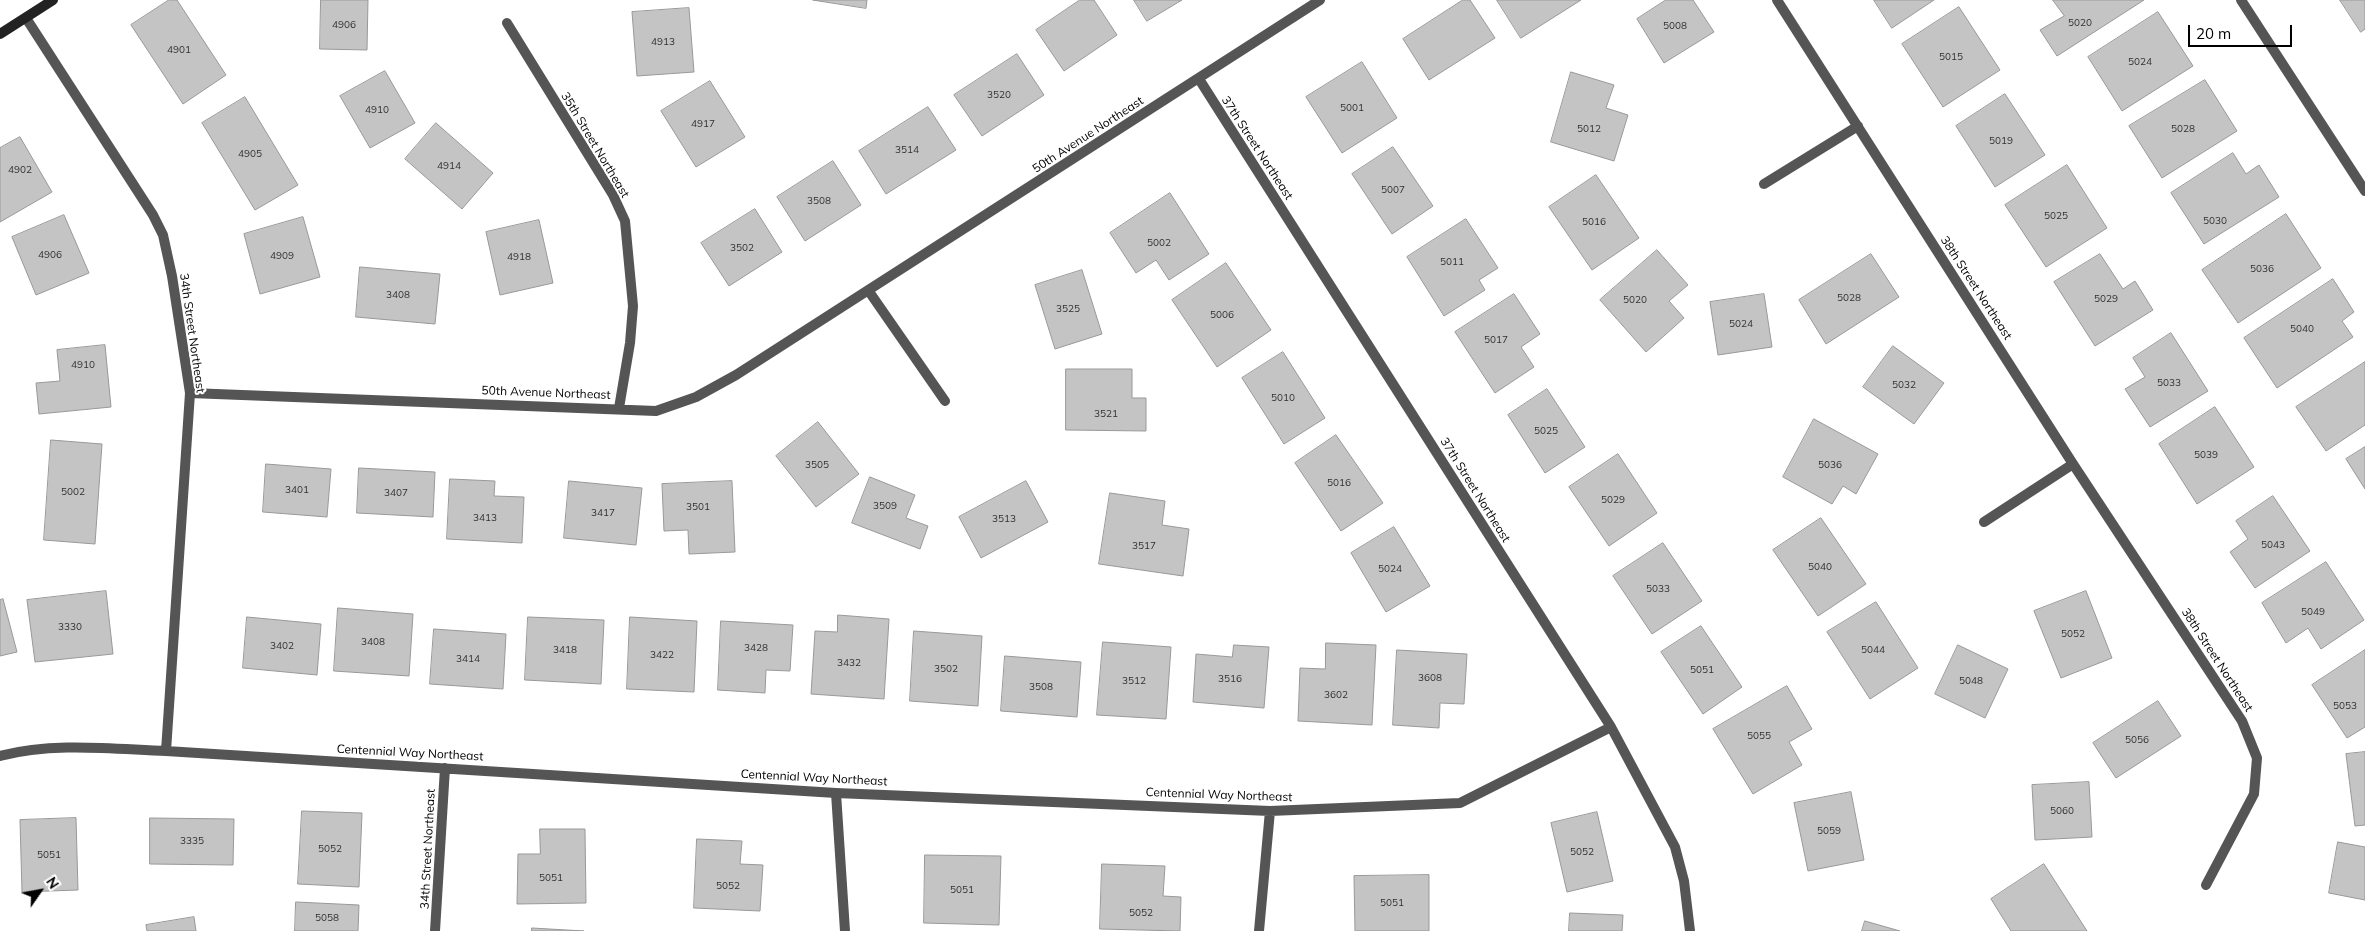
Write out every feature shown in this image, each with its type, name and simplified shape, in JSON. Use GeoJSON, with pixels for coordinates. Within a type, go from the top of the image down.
{"type":"FeatureCollection","features":[{"type":"Feature","properties":{"kind":"main road"},"geometry":{"type":"LineString","coordinates":[[0,34],[52,0]]}},
{"type":"Feature","properties":{"kind":"street","name":"50th Avenue Northeast"},"geometry":{"type":"LineString","coordinates":[[190,393],[619,408],[656,411],[696,397],[736,375],[1320,0]]}},
{"type":"Feature","properties":{"kind":"street","name":"38th Street Northeast"},"geometry":{"type":"LineString","coordinates":[[1777,0],[2073,464],[2242,721],[2256,758],[2254,794],[2206,885]]}},
{"type":"Feature","properties":{"kind":"street"},"geometry":{"type":"LineString","coordinates":[[2242,0],[2365,191]]}},
{"type":"Feature","properties":{"kind":"street","name":"34th Street Northeast"},"geometry":{"type":"LineString","coordinates":[[26,18],[153,215],[163,235],[172,276],[190,393],[166,751]]}},
{"type":"Feature","properties":{"kind":"street","name":"35th Street Northeast"},"geometry":{"type":"LineString","coordinates":[[507,24],[613,195],[625,221],[633,306],[630,343],[619,408]]}},
{"type":"Feature","properties":{"kind":"street","name":"37th Street Northeast"},"geometry":{"type":"LineString","coordinates":[[1198,79],[1611,727],[1675,847],[1684,881],[1690,931]]}},
{"type":"Feature","properties":{"kind":"street"},"geometry":{"type":"LineString","coordinates":[[1764,184],[1858,126]]}},
{"type":"Feature","properties":{"kind":"street"},"geometry":{"type":"LineString","coordinates":[[868,290],[945,401]]}},
{"type":"Feature","properties":{"kind":"street"},"geometry":{"type":"LineString","coordinates":[[1984,522],[2073,464]]}},
{"type":"Feature","properties":{"kind":"street","name":"Centennial Way Northeast"},"geometry":{"type":"LineString","coordinates":[[0,756],[14,752],[75,748],[166,751],[836,793],[1270,811],[1460,802],[1611,727]]}},
{"type":"Feature","properties":{"kind":"street","name":"34th Street Northeast"},"geometry":{"type":"LineString","coordinates":[[435,931],[445,768]]}},
{"type":"Feature","properties":{"kind":"street"},"geometry":{"type":"LineString","coordinates":[[836,793],[845,931]]}},
{"type":"Feature","properties":{"kind":"street"},"geometry":{"type":"LineString","coordinates":[[1259,931],[1270,811]]}},
{"type":"Feature","properties":{"kind":"building"},"geometry":{"type":"Polygon","coordinates":[[[169,0],[177,0],[226,75],[183,104],[131,25],[169,0]]]}},
{"type":"Feature","properties":{"kind":"building"},"geometry":{"type":"Polygon","coordinates":[[[321,0],[368,0],[367,50],[320,49],[321,0]]]}},
{"type":"Feature","properties":{"kind":"building"},"geometry":{"type":"Polygon","coordinates":[[[813,0],[867,0],[866,8],[813,0]]]}},
{"type":"Feature","properties":{"kind":"building"},"geometry":{"type":"Polygon","coordinates":[[[1080,0],[1094,0],[1117,35],[1064,71],[1036,30],[1080,0]]]}},
{"type":"Feature","properties":{"kind":"building"},"geometry":{"type":"Polygon","coordinates":[[[1134,0],[1182,0],[1147,21],[1134,0]]]}},
{"type":"Feature","properties":{"kind":"building"},"geometry":{"type":"Polygon","coordinates":[[[1463,0],[1470,0],[1495,38],[1429,80],[1403,39],[1463,0]]]}},
{"type":"Feature","properties":{"kind":"building"},"geometry":{"type":"Polygon","coordinates":[[[1497,0],[1581,0],[1521,38],[1497,0]]]}},
{"type":"Feature","properties":{"kind":"building"},"geometry":{"type":"Polygon","coordinates":[[[1666,0],[1693,0],[1714,32],[1664,63],[1637,19],[1666,0]]]}},
{"type":"Feature","properties":{"kind":"building"},"geometry":{"type":"Polygon","coordinates":[[[1874,0],[1934,0],[1892,28],[1874,0]]]}},
{"type":"Feature","properties":{"kind":"building"},"geometry":{"type":"Polygon","coordinates":[[[2053,0],[2144,0],[2057,56],[2040,30],[2064,16],[2053,0]]]}},
{"type":"Feature","properties":{"kind":"building"},"geometry":{"type":"Polygon","coordinates":[[[2340,0],[2365,0],[2365,29],[2361,32],[2340,0]]]}},
{"type":"Feature","properties":{"kind":"building"},"geometry":{"type":"Polygon","coordinates":[[[1959,7],[2000,70],[1943,107],[1902,44],[1959,7]]]}},
{"type":"Feature","properties":{"kind":"building"},"geometry":{"type":"Polygon","coordinates":[[[689,8],[694,72],[637,76],[632,12],[689,8]]]}},
{"type":"Feature","properties":{"kind":"building"},"geometry":{"type":"Polygon","coordinates":[[[2158,12],[2193,66],[2122,111],[2088,57],[2158,12]]]}},
{"type":"Feature","properties":{"kind":"building"},"geometry":{"type":"Polygon","coordinates":[[[1017,54],[1044,95],[982,136],[954,95],[1017,54]]]}},
{"type":"Feature","properties":{"kind":"building"},"geometry":{"type":"Polygon","coordinates":[[[1362,62],[1397,118],[1342,153],[1306,97],[1362,62]]]}},
{"type":"Feature","properties":{"kind":"building"},"geometry":{"type":"Polygon","coordinates":[[[385,71],[415,123],[370,148],[340,96],[385,71]]]}},
{"type":"Feature","properties":{"kind":"building"},"geometry":{"type":"Polygon","coordinates":[[[1571,72],[1614,85],[1606,108],[1628,115],[1614,161],[1551,142],[1571,72]]]}},
{"type":"Feature","properties":{"kind":"building"},"geometry":{"type":"Polygon","coordinates":[[[2205,80],[2237,131],[2162,178],[2129,126],[2205,80]]]}},
{"type":"Feature","properties":{"kind":"building"},"geometry":{"type":"Polygon","coordinates":[[[710,81],[745,137],[696,167],[661,111],[710,81]]]}},
{"type":"Feature","properties":{"kind":"building"},"geometry":{"type":"Polygon","coordinates":[[[2005,94],[2045,155],[1995,187],[1956,126],[2005,94]]]}},
{"type":"Feature","properties":{"kind":"building"},"geometry":{"type":"Polygon","coordinates":[[[245,97],[298,185],[255,210],[202,123],[245,97]]]}},
{"type":"Feature","properties":{"kind":"building"},"geometry":{"type":"Polygon","coordinates":[[[928,107],[956,150],[886,194],[859,151],[928,107]]]}},
{"type":"Feature","properties":{"kind":"building"},"geometry":{"type":"Polygon","coordinates":[[[436,123],[493,173],[462,209],[405,159],[436,123]]]}},
{"type":"Feature","properties":{"kind":"building"},"geometry":{"type":"Polygon","coordinates":[[[20,137],[52,192],[0,222],[0,148],[20,137]]]}},
{"type":"Feature","properties":{"kind":"building"},"geometry":{"type":"Polygon","coordinates":[[[1393,147],[1433,206],[1392,234],[1352,174],[1393,147]]]}},
{"type":"Feature","properties":{"kind":"building"},"geometry":{"type":"Polygon","coordinates":[[[2233,153],[2246,174],[2259,165],[2279,197],[2204,244],[2171,193],[2233,153]]]}},
{"type":"Feature","properties":{"kind":"building"},"geometry":{"type":"Polygon","coordinates":[[[833,161],[861,205],[805,241],[777,197],[833,161]]]}},
{"type":"Feature","properties":{"kind":"building"},"geometry":{"type":"Polygon","coordinates":[[[2067,165],[2107,228],[2046,267],[2005,205],[2067,165]]]}},
{"type":"Feature","properties":{"kind":"building"},"geometry":{"type":"Polygon","coordinates":[[[1596,175],[1639,238],[1592,270],[1549,207],[1596,175]]]}},
{"type":"Feature","properties":{"kind":"building"},"geometry":{"type":"Polygon","coordinates":[[[1170,193],[1209,254],[1169,280],[1156,260],[1136,273],[1110,233],[1170,193]]]}},
{"type":"Feature","properties":{"kind":"building"},"geometry":{"type":"Polygon","coordinates":[[[755,209],[782,252],[729,286],[701,243],[755,209]]]}},
{"type":"Feature","properties":{"kind":"building"},"geometry":{"type":"Polygon","coordinates":[[[2286,214],[2321,268],[2238,323],[2202,270],[2286,214]]]}},
{"type":"Feature","properties":{"kind":"building"},"geometry":{"type":"Polygon","coordinates":[[[64,215],[89,273],[36,295],[12,237],[64,215]]]}},
{"type":"Feature","properties":{"kind":"building"},"geometry":{"type":"Polygon","coordinates":[[[303,217],[320,277],[260,294],[244,234],[303,217]]]}},
{"type":"Feature","properties":{"kind":"building"},"geometry":{"type":"Polygon","coordinates":[[[1466,219],[1498,268],[1479,280],[1485,290],[1444,316],[1407,257],[1466,219]]]}},
{"type":"Feature","properties":{"kind":"building"},"geometry":{"type":"Polygon","coordinates":[[[539,220],[553,283],[500,295],[486,232],[539,220]]]}},
{"type":"Feature","properties":{"kind":"building"},"geometry":{"type":"Polygon","coordinates":[[[1657,250],[1688,285],[1669,301],[1684,318],[1646,352],[1600,300],[1657,250]]]}},
{"type":"Feature","properties":{"kind":"building"},"geometry":{"type":"Polygon","coordinates":[[[1871,254],[1899,297],[1826,344],[1799,300],[1871,254]]]}},
{"type":"Feature","properties":{"kind":"building"},"geometry":{"type":"Polygon","coordinates":[[[2100,254],[2123,289],[2135,281],[2153,310],[2095,346],[2054,282],[2100,254]]]}},
{"type":"Feature","properties":{"kind":"building"},"geometry":{"type":"Polygon","coordinates":[[[1226,263],[1271,330],[1217,367],[1172,300],[1226,263]]]}},
{"type":"Feature","properties":{"kind":"building"},"geometry":{"type":"Polygon","coordinates":[[[360,267],[440,274],[435,324],[356,317],[360,267]]]}},
{"type":"Feature","properties":{"kind":"building"},"geometry":{"type":"Polygon","coordinates":[[[1082,270],[1102,334],[1055,349],[1035,285],[1082,270]]]}},
{"type":"Feature","properties":{"kind":"building"},"geometry":{"type":"Polygon","coordinates":[[[2333,279],[2354,312],[2342,321],[2353,337],[2277,388],[2244,338],[2333,279]]]}},
{"type":"Feature","properties":{"kind":"building"},"geometry":{"type":"Polygon","coordinates":[[[1514,294],[1540,334],[1521,347],[1534,367],[1495,393],[1455,332],[1514,294]]]}},
{"type":"Feature","properties":{"kind":"building"},"geometry":{"type":"Polygon","coordinates":[[[1764,294],[1772,347],[1718,355],[1710,302],[1764,294]]]}},
{"type":"Feature","properties":{"kind":"building"},"geometry":{"type":"Polygon","coordinates":[[[2171,333],[2208,391],[2150,427],[2125,389],[2145,377],[2133,358],[2171,333]]]}},
{"type":"Feature","properties":{"kind":"building"},"geometry":{"type":"Polygon","coordinates":[[[105,345],[111,407],[39,414],[36,383],[60,381],[57,350],[105,345]]]}},
{"type":"Feature","properties":{"kind":"building"},"geometry":{"type":"Polygon","coordinates":[[[1893,346],[1944,383],[1914,424],[1863,387],[1893,346]]]}},
{"type":"Feature","properties":{"kind":"building"},"geometry":{"type":"Polygon","coordinates":[[[1283,352],[1325,418],[1284,444],[1242,378],[1283,352]]]}},
{"type":"Feature","properties":{"kind":"building"},"geometry":{"type":"Polygon","coordinates":[[[2365,362],[2365,425],[2326,451],[2296,407],[2365,362]]]}},
{"type":"Feature","properties":{"kind":"building"},"geometry":{"type":"Polygon","coordinates":[[[1066,369],[1132,369],[1132,398],[1146,398],[1146,431],[1066,430],[1066,369]]]}},
{"type":"Feature","properties":{"kind":"building"},"geometry":{"type":"Polygon","coordinates":[[[1547,389],[1585,447],[1545,473],[1508,415],[1547,389]]]}},
{"type":"Feature","properties":{"kind":"building"},"geometry":{"type":"Polygon","coordinates":[[[2215,407],[2254,467],[2197,504],[2159,444],[2215,407]]]}},
{"type":"Feature","properties":{"kind":"building"},"geometry":{"type":"Polygon","coordinates":[[[1814,419],[1878,454],[1856,494],[1843,486],[1832,504],[1783,477],[1814,419]]]}},
{"type":"Feature","properties":{"kind":"building"},"geometry":{"type":"Polygon","coordinates":[[[818,422],[859,474],[816,507],[776,456],[818,422]]]}},
{"type":"Feature","properties":{"kind":"building"},"geometry":{"type":"Polygon","coordinates":[[[1336,435],[1383,503],[1341,531],[1295,463],[1336,435]]]}},
{"type":"Feature","properties":{"kind":"building"},"geometry":{"type":"Polygon","coordinates":[[[51,440],[102,444],[95,544],[44,540],[51,440]]]}},
{"type":"Feature","properties":{"kind":"building"},"geometry":{"type":"Polygon","coordinates":[[[2365,447],[2365,489],[2346,459],[2365,447]]]}},
{"type":"Feature","properties":{"kind":"building"},"geometry":{"type":"Polygon","coordinates":[[[1618,454],[1657,513],[1609,546],[1569,487],[1618,454]]]}},
{"type":"Feature","properties":{"kind":"building"},"geometry":{"type":"Polygon","coordinates":[[[266,464],[331,469],[327,517],[263,512],[266,464]]]}},
{"type":"Feature","properties":{"kind":"building"},"geometry":{"type":"Polygon","coordinates":[[[359,468],[435,472],[433,517],[357,513],[359,468]]]}},
{"type":"Feature","properties":{"kind":"building"},"geometry":{"type":"Polygon","coordinates":[[[870,477],[915,495],[906,518],[928,526],[920,549],[852,523],[870,477]]]}},
{"type":"Feature","properties":{"kind":"building"},"geometry":{"type":"Polygon","coordinates":[[[450,479],[495,481],[494,496],[524,497],[522,543],[447,539],[450,479]]]}},
{"type":"Feature","properties":{"kind":"building"},"geometry":{"type":"Polygon","coordinates":[[[569,481],[642,488],[636,545],[564,538],[569,481]]]}},
{"type":"Feature","properties":{"kind":"building"},"geometry":{"type":"Polygon","coordinates":[[[732,481],[735,552],[689,554],[688,530],[664,531],[662,484],[732,481]]]}},
{"type":"Feature","properties":{"kind":"building"},"geometry":{"type":"Polygon","coordinates":[[[1026,481],[1048,522],[981,558],[959,517],[1026,481]]]}},
{"type":"Feature","properties":{"kind":"building"},"geometry":{"type":"Polygon","coordinates":[[[1110,493],[1165,501],[1162,525],[1189,529],[1183,576],[1099,564],[1110,493]]]}},
{"type":"Feature","properties":{"kind":"building"},"geometry":{"type":"Polygon","coordinates":[[[2273,496],[2310,551],[2255,588],[2230,552],[2248,539],[2236,521],[2273,496]]]}},
{"type":"Feature","properties":{"kind":"building"},"geometry":{"type":"Polygon","coordinates":[[[1821,518],[1866,584],[1818,616],[1773,550],[1821,518]]]}},
{"type":"Feature","properties":{"kind":"building"},"geometry":{"type":"Polygon","coordinates":[[[1394,527],[1430,586],[1386,612],[1351,553],[1394,527]]]}},
{"type":"Feature","properties":{"kind":"building"},"geometry":{"type":"Polygon","coordinates":[[[1663,543],[1702,601],[1652,634],[1613,576],[1663,543]]]}},
{"type":"Feature","properties":{"kind":"building"},"geometry":{"type":"Polygon","coordinates":[[[2326,562],[2364,620],[2321,649],[2308,628],[2286,643],[2262,603],[2326,562]]]}},
{"type":"Feature","properties":{"kind":"building"},"geometry":{"type":"Polygon","coordinates":[[[106,591],[113,654],[35,662],[27,600],[106,591]]]}},
{"type":"Feature","properties":{"kind":"building"},"geometry":{"type":"Polygon","coordinates":[[[2086,591],[2112,658],[2061,678],[2034,611],[2086,591]]]}},
{"type":"Feature","properties":{"kind":"building"},"geometry":{"type":"Polygon","coordinates":[[[3,599],[17,652],[0,656],[0,600],[3,599]]]}},
{"type":"Feature","properties":{"kind":"building"},"geometry":{"type":"Polygon","coordinates":[[[1876,602],[1918,668],[1870,699],[1827,632],[1876,602]]]}},
{"type":"Feature","properties":{"kind":"building"},"geometry":{"type":"Polygon","coordinates":[[[338,608],[413,614],[409,676],[334,671],[338,608]]]}},
{"type":"Feature","properties":{"kind":"building"},"geometry":{"type":"Polygon","coordinates":[[[838,615],[889,619],[884,699],[811,694],[815,631],[837,632],[838,615]]]}},
{"type":"Feature","properties":{"kind":"building"},"geometry":{"type":"Polygon","coordinates":[[[247,617],[321,624],[317,675],[243,668],[247,617]]]}},
{"type":"Feature","properties":{"kind":"building"},"geometry":{"type":"Polygon","coordinates":[[[528,617],[604,620],[601,684],[525,680],[528,617]]]}},
{"type":"Feature","properties":{"kind":"building"},"geometry":{"type":"Polygon","coordinates":[[[630,617],[697,621],[694,692],[627,689],[630,617]]]}},
{"type":"Feature","properties":{"kind":"building"},"geometry":{"type":"Polygon","coordinates":[[[721,621],[793,625],[790,671],[766,670],[765,693],[718,690],[721,621]]]}},
{"type":"Feature","properties":{"kind":"building"},"geometry":{"type":"Polygon","coordinates":[[[1701,626],[1742,687],[1703,714],[1661,652],[1701,626]]]}},
{"type":"Feature","properties":{"kind":"building"},"geometry":{"type":"Polygon","coordinates":[[[434,629],[506,634],[503,689],[430,684],[434,629]]]}},
{"type":"Feature","properties":{"kind":"building"},"geometry":{"type":"Polygon","coordinates":[[[914,631],[982,636],[978,706],[910,701],[914,631]]]}},
{"type":"Feature","properties":{"kind":"building"},"geometry":{"type":"Polygon","coordinates":[[[1103,642],[1171,647],[1166,719],[1097,715],[1103,642]]]}},
{"type":"Feature","properties":{"kind":"building"},"geometry":{"type":"Polygon","coordinates":[[[1326,643],[1376,645],[1372,725],[1298,721],[1300,668],[1325,669],[1326,643]]]}},
{"type":"Feature","properties":{"kind":"building"},"geometry":{"type":"Polygon","coordinates":[[[1234,645],[1269,647],[1264,708],[1193,702],[1196,654],[1232,657],[1234,645]]]}},
{"type":"Feature","properties":{"kind":"building"},"geometry":{"type":"Polygon","coordinates":[[[1958,645],[2008,669],[1985,718],[1935,694],[1958,645]]]}},
{"type":"Feature","properties":{"kind":"building"},"geometry":{"type":"Polygon","coordinates":[[[1397,650],[1467,654],[1464,704],[1440,703],[1439,728],[1393,725],[1397,650]]]}},
{"type":"Feature","properties":{"kind":"building"},"geometry":{"type":"Polygon","coordinates":[[[2365,650],[2365,727],[2347,738],[2312,685],[2365,650]]]}},
{"type":"Feature","properties":{"kind":"building"},"geometry":{"type":"Polygon","coordinates":[[[1005,656],[1081,662],[1077,717],[1001,711],[1005,656]]]}},
{"type":"Feature","properties":{"kind":"building"},"geometry":{"type":"Polygon","coordinates":[[[1787,686],[1812,729],[1789,742],[1802,765],[1753,794],[1713,729],[1787,686]]]}},
{"type":"Feature","properties":{"kind":"building"},"geometry":{"type":"Polygon","coordinates":[[[2158,701],[2181,736],[2116,778],[2093,743],[2158,701]]]}},
{"type":"Feature","properties":{"kind":"building"},"geometry":{"type":"Polygon","coordinates":[[[2365,752],[2365,825],[2355,826],[2346,754],[2365,752]]]}},
{"type":"Feature","properties":{"kind":"building"},"geometry":{"type":"Polygon","coordinates":[[[2089,782],[2092,837],[2035,840],[2032,785],[2089,782]]]}},
{"type":"Feature","properties":{"kind":"building"},"geometry":{"type":"Polygon","coordinates":[[[1851,792],[1864,860],[1808,871],[1794,803],[1851,792]]]}},
{"type":"Feature","properties":{"kind":"building"},"geometry":{"type":"Polygon","coordinates":[[[302,811],[362,813],[359,887],[298,884],[302,811]]]}},
{"type":"Feature","properties":{"kind":"building"},"geometry":{"type":"Polygon","coordinates":[[[1597,812],[1613,881],[1567,892],[1551,823],[1597,812]]]}},
{"type":"Feature","properties":{"kind":"building"},"geometry":{"type":"Polygon","coordinates":[[[76,818],[78,890],[22,892],[20,820],[76,818]]]}},
{"type":"Feature","properties":{"kind":"building"},"geometry":{"type":"Polygon","coordinates":[[[150,818],[234,819],[233,865],[150,864],[150,818]]]}},
{"type":"Feature","properties":{"kind":"building"},"geometry":{"type":"Polygon","coordinates":[[[540,829],[585,829],[586,903],[517,904],[518,854],[540,854],[540,829]]]}},
{"type":"Feature","properties":{"kind":"building"},"geometry":{"type":"Polygon","coordinates":[[[697,839],[742,841],[740,864],[763,865],[760,911],[694,908],[697,839]]]}},
{"type":"Feature","properties":{"kind":"building"},"geometry":{"type":"Polygon","coordinates":[[[2338,842],[2365,847],[2365,900],[2329,893],[2338,842]]]}},
{"type":"Feature","properties":{"kind":"building"},"geometry":{"type":"Polygon","coordinates":[[[925,855],[1001,856],[999,925],[924,923],[925,855]]]}},
{"type":"Feature","properties":{"kind":"building"},"geometry":{"type":"Polygon","coordinates":[[[1102,864],[1165,866],[1163,896],[1181,897],[1180,931],[1100,929],[1102,864]]]}},
{"type":"Feature","properties":{"kind":"building"},"geometry":{"type":"Polygon","coordinates":[[[2044,864],[2087,931],[2011,931],[1991,899],[2044,864]]]}},
{"type":"Feature","properties":{"kind":"building"},"geometry":{"type":"Polygon","coordinates":[[[1429,875],[1429,931],[1355,931],[1354,876],[1429,875]]]}},
{"type":"Feature","properties":{"kind":"building"},"geometry":{"type":"Polygon","coordinates":[[[296,902],[359,905],[358,931],[295,931],[296,902]]]}},
{"type":"Feature","properties":{"kind":"building"},"geometry":{"type":"Polygon","coordinates":[[[1570,913],[1623,915],[1622,931],[1569,931],[1570,913]]]}},
{"type":"Feature","properties":{"kind":"building"},"geometry":{"type":"Polygon","coordinates":[[[194,917],[196,931],[147,931],[146,925],[194,917]]]}},
{"type":"Feature","properties":{"kind":"building"},"geometry":{"type":"Polygon","coordinates":[[[1865,921],[1900,931],[1862,931],[1865,921]]]}},
{"type":"Feature","properties":{"kind":"building"},"geometry":{"type":"Polygon","coordinates":[[[532,928],[584,931],[532,931],[532,928]]]}}]}
